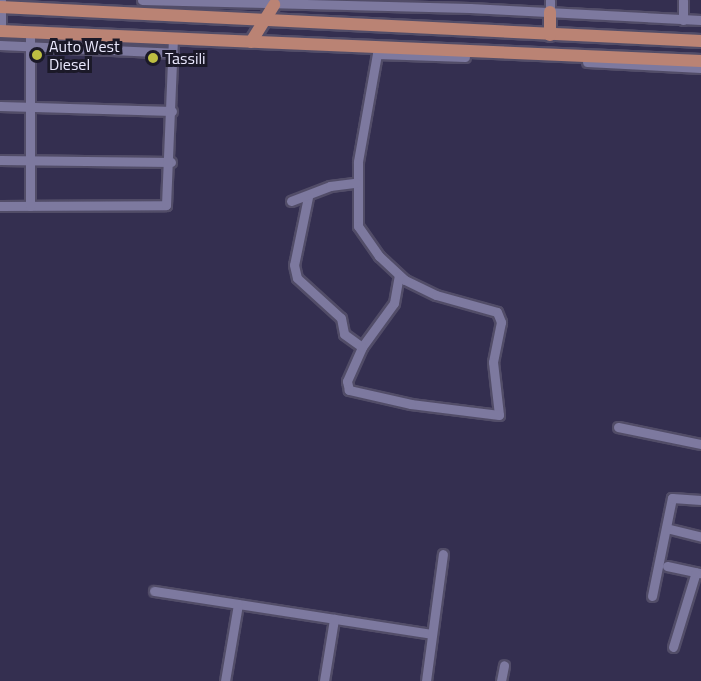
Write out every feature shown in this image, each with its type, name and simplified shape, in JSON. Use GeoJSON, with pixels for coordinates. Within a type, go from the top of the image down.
{"type":"FeatureCollection","features":[{"type":"Feature","properties":{"kind":"main road"},"geometry":{"type":"LineString","coordinates":[[251,42],[274,2]]}},
{"type":"Feature","properties":{"kind":"main road"},"geometry":{"type":"LineString","coordinates":[[1,4],[265,20],[701,41]]}},
{"type":"Feature","properties":{"kind":"main road"},"geometry":{"type":"LineString","coordinates":[[550,6],[550,35]]}},
{"type":"Feature","properties":{"kind":"main road"},"geometry":{"type":"LineString","coordinates":[[1,31],[251,42],[378,51],[701,61]]}},
{"type":"Feature","properties":{"kind":"street"},"geometry":{"type":"LineString","coordinates":[[142,0],[550,6],[701,20]]}},
{"type":"Feature","properties":{"kind":"street"},"geometry":{"type":"LineString","coordinates":[[682,20],[683,0]]}},
{"type":"Feature","properties":{"kind":"street"},"geometry":{"type":"LineString","coordinates":[[1,4],[1,31]]}},
{"type":"Feature","properties":{"kind":"street"},"geometry":{"type":"LineString","coordinates":[[30,32],[30,206]]}},
{"type":"Feature","properties":{"kind":"street"},"geometry":{"type":"LineString","coordinates":[[0,206],[164,206],[168,202],[171,162],[173,39]]}},
{"type":"Feature","properties":{"kind":"street"},"geometry":{"type":"LineString","coordinates":[[0,45],[173,53]]}},
{"type":"Feature","properties":{"kind":"street"},"geometry":{"type":"LineString","coordinates":[[399,276],[392,308],[362,347],[347,381],[351,391],[411,404],[500,415],[493,362],[501,322],[496,312],[422,290],[399,276],[358,226],[356,183],[378,51],[701,68]]}},
{"type":"Feature","properties":{"kind":"street"},"geometry":{"type":"LineString","coordinates":[[0,106],[172,111]]}},
{"type":"Feature","properties":{"kind":"street"},"geometry":{"type":"LineString","coordinates":[[0,160],[171,162]]}},
{"type":"Feature","properties":{"kind":"street"},"geometry":{"type":"LineString","coordinates":[[291,201],[308,197],[330,186],[356,183]]}},
{"type":"Feature","properties":{"kind":"street"},"geometry":{"type":"LineString","coordinates":[[308,197],[294,265],[297,278],[341,318],[348,339],[362,347]]}},
{"type":"Feature","properties":{"kind":"street"},"geometry":{"type":"LineString","coordinates":[[618,427],[701,444]]}},
{"type":"Feature","properties":{"kind":"street"},"geometry":{"type":"LineString","coordinates":[[652,596],[675,495],[701,500]]}},
{"type":"Feature","properties":{"kind":"street"},"geometry":{"type":"LineString","coordinates":[[666,528],[701,537]]}},
{"type":"Feature","properties":{"kind":"street"},"geometry":{"type":"LineString","coordinates":[[426,681],[443,554]]}},
{"type":"Feature","properties":{"kind":"street"},"geometry":{"type":"LineString","coordinates":[[667,566],[699,573],[673,647]]}},
{"type":"Feature","properties":{"kind":"street"},"geometry":{"type":"LineString","coordinates":[[154,591],[432,634]]}},
{"type":"Feature","properties":{"kind":"street"},"geometry":{"type":"LineString","coordinates":[[225,681],[238,604]]}},
{"type":"Feature","properties":{"kind":"street"},"geometry":{"type":"LineString","coordinates":[[324,681],[334,619]]}},
{"type":"Feature","properties":{"kind":"street"},"geometry":{"type":"LineString","coordinates":[[501,681],[504,665]]}},
{"type":"Feature","properties":{"kind":"place","name":"Auto West Diesel"},"geometry":{"type":"Point","coordinates":[37,55]}},
{"type":"Feature","properties":{"kind":"place","name":"Tassili"},"geometry":{"type":"Point","coordinates":[153,58]}}]}
